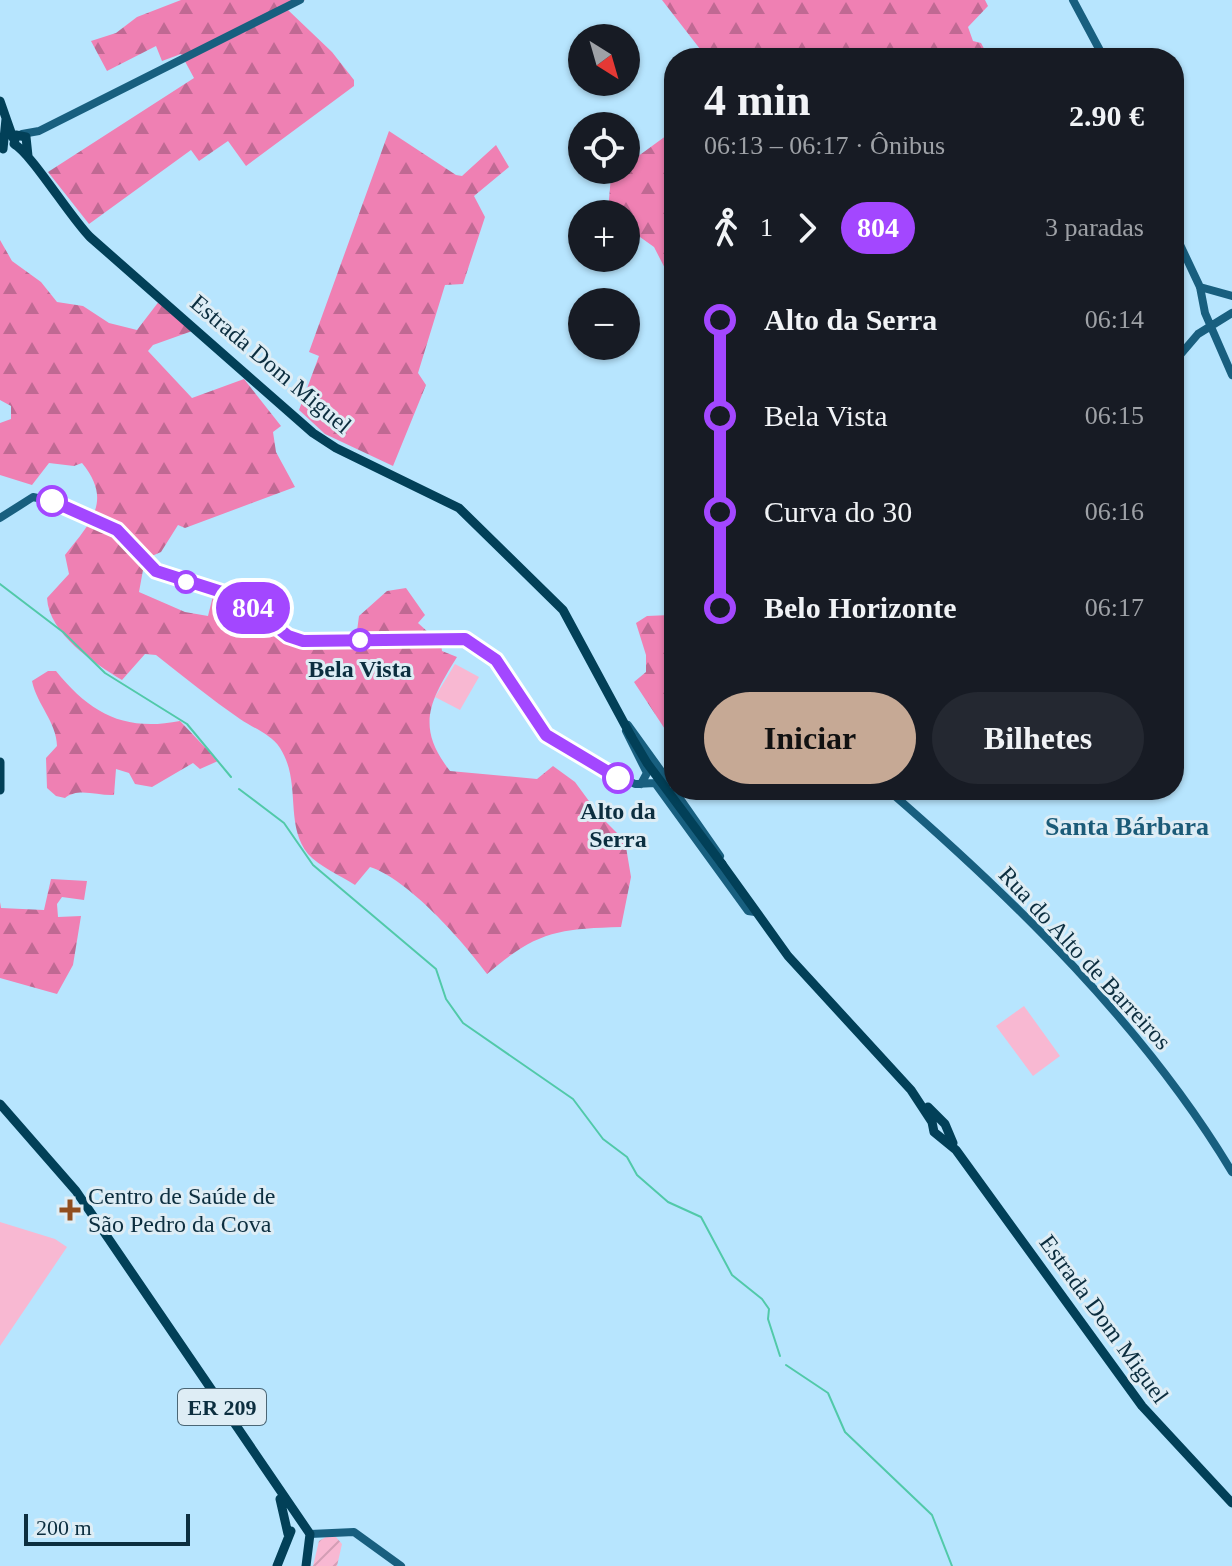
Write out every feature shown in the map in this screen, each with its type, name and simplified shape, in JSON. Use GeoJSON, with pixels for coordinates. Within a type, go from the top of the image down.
{"type":"FeatureCollection","features":[{"type":"Feature","properties":{"kind":"main road","name":"Estrada Dom Miguel"},"geometry":{"type":"LineString","coordinates":[[0,101],[28,156],[65,209],[92,239],[313,433],[336,448],[459,508],[563,610],[631,736],[664,786]]}},
{"type":"Feature","properties":{"kind":"main road"},"geometry":{"type":"LineString","coordinates":[[1,150],[6,116]]}},
{"type":"Feature","properties":{"kind":"main road"},"geometry":{"type":"LineString","coordinates":[[0,762],[0,790]]}},
{"type":"Feature","properties":{"kind":"main road","name":"Estrada Dom Miguel"},"geometry":{"type":"LineString","coordinates":[[674,800],[788,956],[922,1104],[1142,1406],[1232,1503]]}},
{"type":"Feature","properties":{"kind":"main road","name":"ER 209"},"geometry":{"type":"LineString","coordinates":[[0,1104],[76,1191],[308,1532]]}},
{"type":"Feature","properties":{"kind":"main road","name":"ER 209"},"geometry":{"type":"LineString","coordinates":[[271,1480],[285,1512],[288,1534]]}},
{"type":"Feature","properties":{"kind":"main road"},"geometry":{"type":"LineString","coordinates":[[276,1565],[288,1534],[295,1528],[308,1532],[310,1550],[306,1566]]}},
{"type":"Feature","properties":{"kind":"street"},"geometry":{"type":"LineString","coordinates":[[1,150],[300,0]]}},
{"type":"Feature","properties":{"kind":"street"},"geometry":{"type":"LineString","coordinates":[[1073,0],[1099,48]]}},
{"type":"Feature","properties":{"kind":"street"},"geometry":{"type":"LineString","coordinates":[[28,156],[32,139],[39,131]]}},
{"type":"Feature","properties":{"kind":"street"},"geometry":{"type":"LineString","coordinates":[[1184,253],[1200,287],[1205,313],[1232,375]]}},
{"type":"Feature","properties":{"kind":"street"},"geometry":{"type":"LineString","coordinates":[[1200,287],[1232,296]]}},
{"type":"Feature","properties":{"kind":"street"},"geometry":{"type":"LineString","coordinates":[[1203,300],[1212,292]]}},
{"type":"Feature","properties":{"kind":"street"},"geometry":{"type":"LineString","coordinates":[[1201,333],[1205,313]]}},
{"type":"Feature","properties":{"kind":"street"},"geometry":{"type":"LineString","coordinates":[[1184,351],[1211,325],[1232,313]]}},
{"type":"Feature","properties":{"kind":"street"},"geometry":{"type":"LineString","coordinates":[[0,518],[33,497],[88,515],[117,530],[156,571],[228,594],[248,604],[288,636],[303,641],[465,639],[496,660],[546,735],[623,781],[641,784],[663,779]]}},
{"type":"Feature","properties":{"kind":"street","name":"Estrada Dom Miguel"},"geometry":{"type":"LineString","coordinates":[[624,722],[627,739],[647,773],[663,779]]}},
{"type":"Feature","properties":{"kind":"street","name":"Estrada Dom Miguel"},"geometry":{"type":"LineString","coordinates":[[624,722],[636,733],[663,779]]}},
{"type":"Feature","properties":{"kind":"street"},"geometry":{"type":"LineString","coordinates":[[641,784],[647,773]]}},
{"type":"Feature","properties":{"kind":"street","name":"Estrada Dom Miguel"},"geometry":{"type":"LineString","coordinates":[[677,800],[748,911],[755,912]]}},
{"type":"Feature","properties":{"kind":"street","name":"Estrada Dom Miguel"},"geometry":{"type":"LineString","coordinates":[[681,800],[713,843],[722,864]]}},
{"type":"Feature","properties":{"kind":"street","name":"Rua do Alto de Barreiros"},"geometry":{"type":"LineString","coordinates":[[899,800],[986,880],[1093,991],[1166,1073],[1232,1172]]}},
{"type":"Feature","properties":{"kind":"street"},"geometry":{"type":"LineString","coordinates":[[291,1507],[305,1521],[327,1532]]}},
{"type":"Feature","properties":{"kind":"street"},"geometry":{"type":"LineString","coordinates":[[308,1532],[361,1535],[401,1566]]}},
{"type":"Feature","properties":{"kind":"street"},"geometry":{"type":"LineString","coordinates":[[310,1550],[327,1532]]}},
{"type":"Feature","properties":{"kind":"shaded area"},"geometry":{"type":"Polygon","coordinates":[[[455,664],[479,677],[460,710],[435,697],[455,664]]]}},
{"type":"Feature","properties":{"kind":"shaded area"},"geometry":{"type":"Polygon","coordinates":[[[1024,1006],[1060,1056],[1033,1076],[996,1026],[1024,1006]]]}},
{"type":"Feature","properties":{"kind":"shaded area"},"geometry":{"type":"Polygon","coordinates":[[[0,1222],[55,1239],[67,1247],[0,1346],[0,1222]]]}},
{"type":"Feature","properties":{"kind":"shaded area"},"geometry":{"type":"Polygon","coordinates":[[[336,1537],[342,1544],[337,1566],[313,1566],[319,1541],[336,1537]]]}},
{"type":"Feature","properties":{"kind":"green space"},"geometry":{"type":"Polygon","coordinates":[[[181,0],[305,0],[288,10],[332,52],[354,80],[354,86],[246,166],[228,141],[199,161],[191,150],[89,224],[48,172],[194,78],[181,54],[162,61],[156,46],[107,71],[91,41],[116,33],[137,17],[181,0]]]}},
{"type":"Feature","properties":{"kind":"green space"},"geometry":{"type":"Polygon","coordinates":[[[662,0],[985,0],[988,6],[968,27],[973,41],[981,43],[984,48],[699,48],[662,0]]]}},
{"type":"Feature","properties":{"kind":"green space"},"geometry":{"type":"Polygon","coordinates":[[[389,131],[456,175],[462,176],[496,145],[509,167],[474,196],[485,217],[463,284],[445,285],[418,373],[426,385],[393,466],[325,434],[299,410],[319,356],[309,352],[389,131]]]}},
{"type":"Feature","properties":{"kind":"green space"},"geometry":{"type":"Polygon","coordinates":[[[664,137],[664,266],[654,247],[640,237],[640,200],[609,200],[610,184],[640,184],[640,155],[664,137]]]}},
{"type":"Feature","properties":{"kind":"green space"},"geometry":{"type":"Polygon","coordinates":[[[0,240],[12,261],[41,282],[57,302],[83,306],[109,323],[137,330],[160,300],[195,330],[153,345],[148,351],[192,398],[244,379],[281,426],[273,432],[276,452],[295,487],[185,528],[178,525],[161,552],[145,559],[139,592],[185,612],[208,616],[213,596],[238,602],[286,642],[311,647],[355,646],[359,616],[387,591],[406,588],[425,615],[418,623],[441,644],[442,651],[457,657],[440,687],[430,714],[430,727],[439,755],[450,771],[537,779],[553,766],[575,782],[600,816],[625,841],[631,877],[621,927],[581,929],[549,935],[520,949],[487,974],[449,929],[401,884],[370,867],[355,885],[308,854],[297,830],[287,761],[272,739],[229,711],[156,655],[145,654],[122,680],[86,656],[64,635],[50,611],[47,598],[69,574],[65,555],[95,511],[96,489],[82,463],[74,466],[49,463],[32,485],[0,475],[0,423],[11,419],[11,406],[0,400],[0,240]]]}},
{"type":"Feature","properties":{"kind":"green space"},"geometry":{"type":"Polygon","coordinates":[[[664,615],[664,728],[634,682],[646,672],[646,655],[636,623],[647,616],[664,615]]]}},
{"type":"Feature","properties":{"kind":"green space"},"geometry":{"type":"Polygon","coordinates":[[[48,671],[56,671],[82,698],[110,716],[142,724],[180,721],[218,761],[200,769],[193,763],[152,787],[135,784],[129,773],[116,769],[114,795],[82,792],[65,798],[56,796],[47,788],[46,758],[57,746],[56,737],[32,681],[48,671]]]}},
{"type":"Feature","properties":{"kind":"green space"},"geometry":{"type":"Polygon","coordinates":[[[51,879],[87,881],[84,900],[62,897],[57,904],[58,917],[81,916],[73,965],[57,994],[0,978],[0,902],[1,908],[44,910],[51,879]]]}},
{"type":"Feature","properties":{"kind":"waterway"},"geometry":{"type":"LineString","coordinates":[[0,584],[63,632],[105,673],[187,724],[231,777]]}},
{"type":"Feature","properties":{"kind":"waterway"},"geometry":{"type":"LineString","coordinates":[[239,789],[284,823],[313,865],[436,969],[446,999],[463,1023],[573,1099],[603,1139],[627,1157],[637,1175],[668,1202],[701,1217],[732,1275],[762,1299],[769,1309],[768,1319],[780,1356]]}},
{"type":"Feature","properties":{"kind":"waterway"},"geometry":{"type":"LineString","coordinates":[[786,1365],[828,1393],[845,1432],[932,1515],[952,1566]]}},
{"type":"Feature","properties":{"kind":"bus line","name":"804"},"geometry":{"type":"LineString","coordinates":[[52,501],[117,530],[130,540],[148,566],[156,571],[228,594],[248,604],[288,636],[303,641],[465,639],[496,660],[546,735],[563,748],[618,778]]}},
{"type":"Feature","properties":{"kind":"place","name":"Bela Vista"},"geometry":{"type":"Point","coordinates":[360,640]}},
{"type":"Feature","properties":{"kind":"place","name":"Alto da Serra"},"geometry":{"type":"Point","coordinates":[618,778]}},
{"type":"Feature","properties":{"kind":"place","name":"Centro de Saúde de São Pedro da Cova"},"geometry":{"type":"Point","coordinates":[70,1210]}},
{"type":"Feature","properties":{"kind":"district","name":"Santa Bárbara"},"geometry":{"type":"Point","coordinates":[1127,826]}}]}
